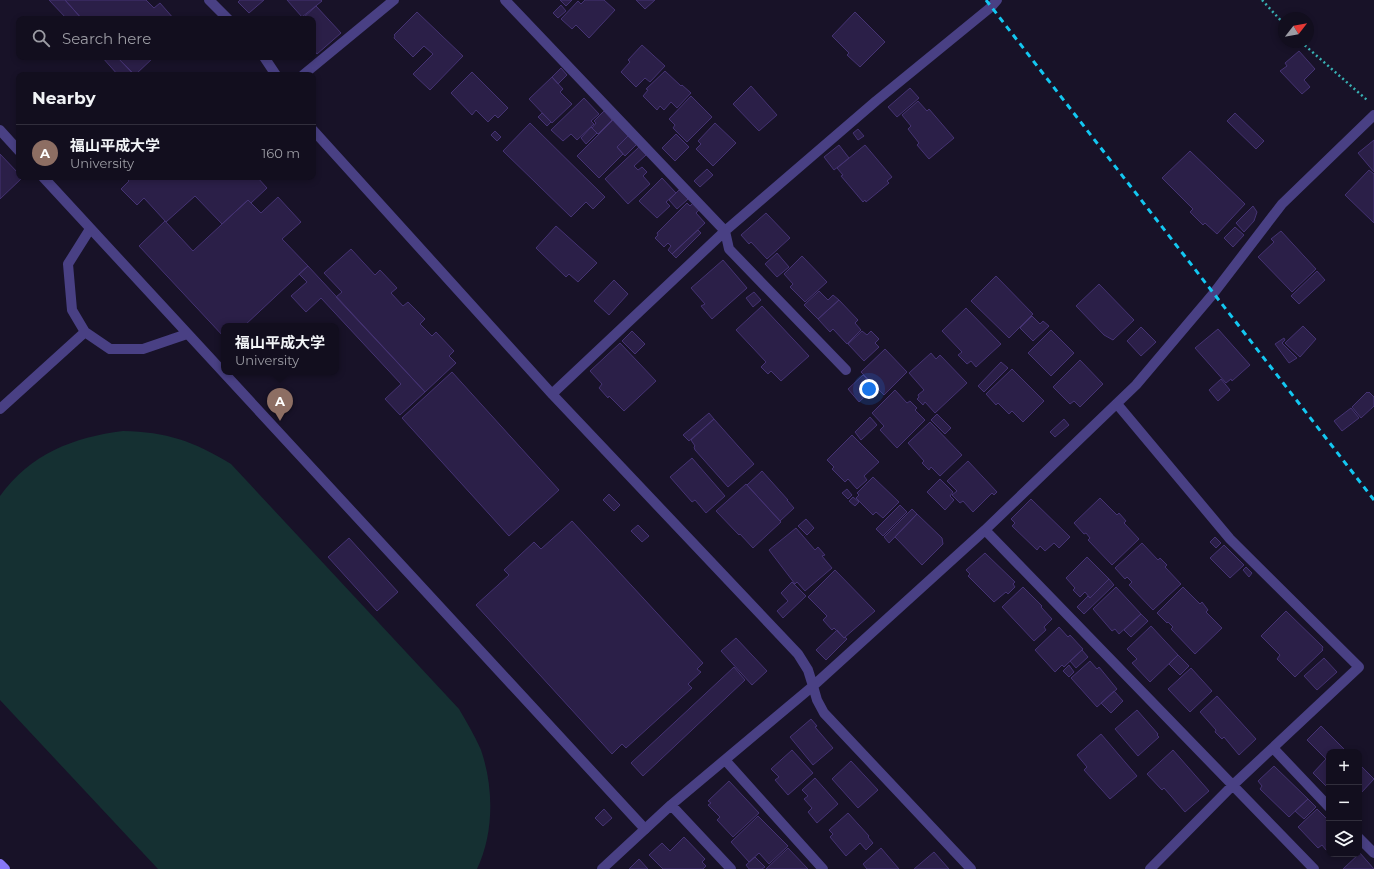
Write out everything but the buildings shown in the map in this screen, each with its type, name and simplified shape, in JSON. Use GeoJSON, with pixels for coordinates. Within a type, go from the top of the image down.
{"type":"FeatureCollection","features":[{"type":"Feature","properties":{"kind":"street"},"geometry":{"type":"LineString","coordinates":[[209,0],[225,16]]}},
{"type":"Feature","properties":{"kind":"street"},"geometry":{"type":"LineString","coordinates":[[307,72],[394,0]]}},
{"type":"Feature","properties":{"kind":"street"},"geometry":{"type":"LineString","coordinates":[[505,0],[725,231],[729,249],[846,370]]}},
{"type":"Feature","properties":{"kind":"street"},"geometry":{"type":"LineString","coordinates":[[552,394],[725,231],[876,101],[991,7],[997,0]]}},
{"type":"Feature","properties":{"kind":"street"},"geometry":{"type":"LineString","coordinates":[[266,60],[274,72]]}},
{"type":"Feature","properties":{"kind":"street"},"geometry":{"type":"LineString","coordinates":[[602,869],[671,806],[813,686],[985,530],[1117,404],[1136,385],[1213,294],[1282,204],[1374,115]]}},
{"type":"Feature","properties":{"kind":"street"},"geometry":{"type":"LineString","coordinates":[[0,130],[16,148]]}},
{"type":"Feature","properties":{"kind":"street"},"geometry":{"type":"LineString","coordinates":[[316,133],[552,394],[798,654],[808,670],[817,700],[824,713],[971,869]]}},
{"type":"Feature","properties":{"kind":"street"},"geometry":{"type":"LineString","coordinates":[[46,180],[221,371]]}},
{"type":"Feature","properties":{"kind":"street"},"geometry":{"type":"LineString","coordinates":[[90,229],[68,264],[72,310],[85,332],[110,349],[143,349],[187,334]]}},
{"type":"Feature","properties":{"kind":"street"},"geometry":{"type":"LineString","coordinates":[[0,409],[85,332]]}},
{"type":"Feature","properties":{"kind":"street"},"geometry":{"type":"LineString","coordinates":[[225,375],[645,829]]}},
{"type":"Feature","properties":{"kind":"street"},"geometry":{"type":"LineString","coordinates":[[1117,404],[1230,539],[1359,667],[1233,785],[1150,869]]}},
{"type":"Feature","properties":{"kind":"street"},"geometry":{"type":"LineString","coordinates":[[985,530],[1314,869]]}},
{"type":"Feature","properties":{"kind":"street"},"geometry":{"type":"LineString","coordinates":[[1273,748],[1326,804]]}},
{"type":"Feature","properties":{"kind":"street"},"geometry":{"type":"LineString","coordinates":[[726,760],[823,869]]}},
{"type":"Feature","properties":{"kind":"street"},"geometry":{"type":"LineString","coordinates":[[671,806],[731,869]]}},
{"type":"Feature","properties":{"kind":"street"},"geometry":{"type":"LineString","coordinates":[[1362,841],[1374,853]]}},
{"type":"Feature","properties":{"kind":"street"},"geometry":{"type":"LineString","coordinates":[[0,864],[5,869]]}},
{"type":"Feature","properties":{"kind":"path"},"geometry":{"type":"LineString","coordinates":[[1262,0],[1278,17]]}},
{"type":"Feature","properties":{"kind":"path"},"geometry":{"type":"LineString","coordinates":[[1308,48],[1368,102]]}},
{"type":"Feature","properties":{"kind":"green space"},"geometry":{"type":"Polygon","coordinates":[[[123,431],[153,433],[179,439],[204,449],[231,464],[459,709],[481,750],[490,795],[487,841],[477,869],[158,869],[0,700],[0,496],[12,481],[25,469],[54,450],[87,438],[123,431]]]}},
{"type":"Feature","properties":{"kind":"railway"},"geometry":{"type":"LineString","coordinates":[[986,0],[1374,500]]}},
{"type":"Feature","properties":{"kind":"place","name":"福山平成大学"},"geometry":{"type":"Point","coordinates":[280,421]}}]}
